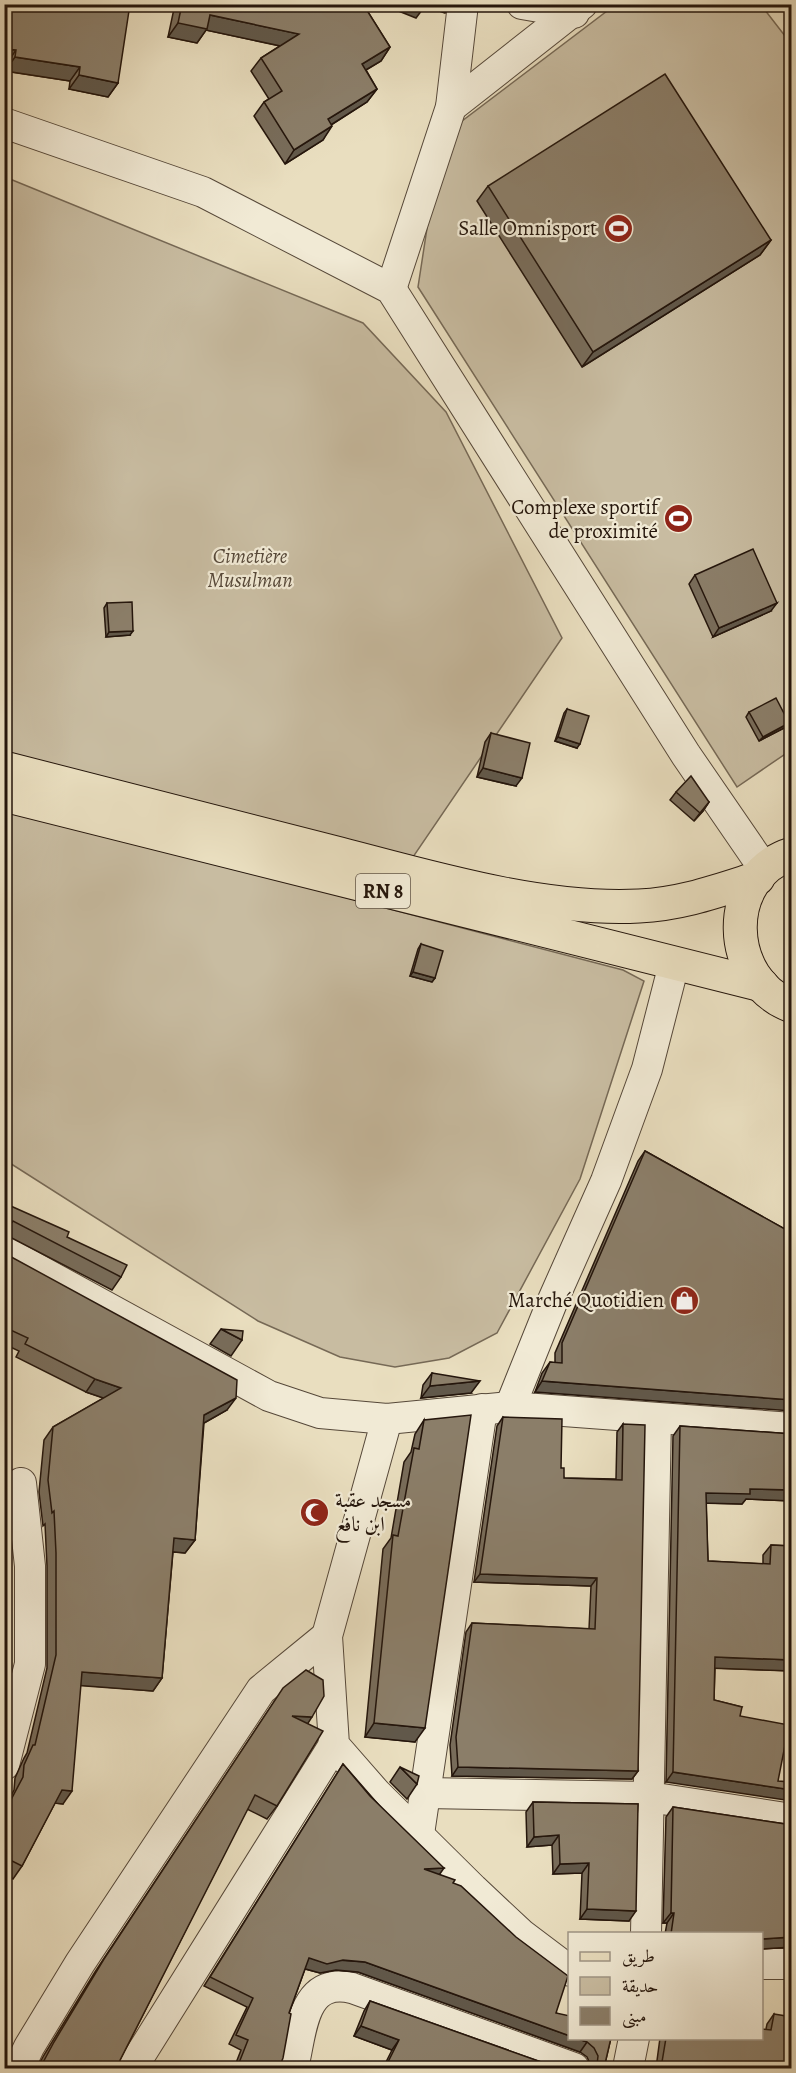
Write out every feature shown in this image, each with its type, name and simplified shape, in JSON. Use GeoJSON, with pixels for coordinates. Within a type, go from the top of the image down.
{"type":"FeatureCollection","features":[{"type":"Feature","properties":{"kind":"main road","name":"RN 8"},"geometry":{"type":"LineString","coordinates":[[4,768],[409,872],[566,903],[638,906],[689,901],[779,862]]}},
{"type":"Feature","properties":{"kind":"main road","name":"RN 8"},"geometry":{"type":"LineString","coordinates":[[4,795],[762,985]]}},
{"type":"Feature","properties":{"kind":"main road"},"geometry":{"type":"LineString","coordinates":[[779,862],[746,896],[740,916],[740,938],[744,959],[762,985],[790,1006]]}},
{"type":"Feature","properties":{"kind":"street"},"geometry":{"type":"LineString","coordinates":[[391,289],[452,107],[463,4]]}},
{"type":"Feature","properties":{"kind":"street"},"geometry":{"type":"LineString","coordinates":[[522,4],[578,9]]}},
{"type":"Feature","properties":{"kind":"street"},"geometry":{"type":"LineString","coordinates":[[452,107],[578,9]]}},
{"type":"Feature","properties":{"kind":"street"},"geometry":{"type":"LineString","coordinates":[[4,123],[203,192],[391,289],[679,746],[779,862]]}},
{"type":"Feature","properties":{"kind":"street"},"geometry":{"type":"LineString","coordinates":[[419,1834],[496,1408],[553,1300],[610,1170],[647,1070],[674,964]]}},
{"type":"Feature","properties":{"kind":"street"},"geometry":{"type":"LineString","coordinates":[[4,1251],[269,1396],[320,1413],[387,1419],[496,1408],[792,1428]]}},
{"type":"Feature","properties":{"kind":"street"},"geometry":{"type":"LineString","coordinates":[[646,1932],[656,1418]]}},
{"type":"Feature","properties":{"kind":"street"},"geometry":{"type":"LineString","coordinates":[[132,2068],[334,1745],[327,1636],[387,1419]]}},
{"type":"Feature","properties":{"kind":"street"},"geometry":{"type":"LineString","coordinates":[[4,1765],[30,1664],[30,1566],[21,1483]]}},
{"type":"Feature","properties":{"kind":"street"},"geometry":{"type":"LineString","coordinates":[[19,2068],[29,2047],[80,1963],[261,1690],[327,1636]]}},
{"type":"Feature","properties":{"kind":"street"},"geometry":{"type":"LineString","coordinates":[[334,1745],[376,1793],[521,1934],[568,1969]]}},
{"type":"Feature","properties":{"kind":"street"},"geometry":{"type":"LineString","coordinates":[[425,1793],[649,1797],[792,1820]]}},
{"type":"Feature","properties":{"kind":"street"},"geometry":{"type":"LineString","coordinates":[[763,1965],[792,1965]]}},
{"type":"Feature","properties":{"kind":"street"},"geometry":{"type":"LineString","coordinates":[[298,2067],[307,2011],[315,1995],[324,1989],[339,1986],[352,1988],[574,2068]]}},
{"type":"Feature","properties":{"kind":"street"},"geometry":{"type":"LineString","coordinates":[[628,2068],[634,2040]]}},
{"type":"Feature","properties":{"kind":"green space","name":"Complexe sportif de proximité"},"geometry":{"type":"Polygon","coordinates":[[[615,5],[761,5],[792,45],[791,750],[737,787],[418,287],[441,137],[615,5]]]}},
{"type":"Feature","properties":{"kind":"green space","name":"Cimetière Musulman"},"geometry":{"type":"Polygon","coordinates":[[[5,177],[363,323],[446,412],[562,638],[411,860],[5,762],[5,177]]]}},
{"type":"Feature","properties":{"kind":"green space"},"geometry":{"type":"Polygon","coordinates":[[[4,808],[623,970],[644,981],[580,1179],[497,1333],[449,1358],[395,1367],[340,1357],[258,1321],[5,1160],[4,808]]]}},
{"type":"Feature","properties":{"kind":"building"},"geometry":{"type":"Polygon","coordinates":[[[4,4],[130,4],[118,83],[79,75],[80,67],[15,57],[16,50],[4,49],[4,4]]]}},
{"type":"Feature","properties":{"kind":"building"},"geometry":{"type":"Polygon","coordinates":[[[182,4],[363,4],[390,47],[362,64],[377,89],[328,119],[332,126],[294,150],[264,102],[282,91],[261,58],[299,34],[210,15],[207,29],[178,23],[182,4]]]}},
{"type":"Feature","properties":{"kind":"building","name":"Salle Omnisport"},"geometry":{"type":"Polygon","coordinates":[[[665,74],[771,240],[593,352],[488,186],[665,74]]]}},
{"type":"Feature","properties":{"kind":"building"},"geometry":{"type":"Polygon","coordinates":[[[753,549],[777,603],[719,628],[695,575],[753,549]]]}},
{"type":"Feature","properties":{"kind":"building"},"geometry":{"type":"Polygon","coordinates":[[[132,602],[133,631],[109,632],[107,603],[132,602]]]}},
{"type":"Feature","properties":{"kind":"building"},"geometry":{"type":"Polygon","coordinates":[[[776,698],[789,723],[763,737],[749,712],[776,698]]]}},
{"type":"Feature","properties":{"kind":"building"},"geometry":{"type":"Polygon","coordinates":[[[567,709],[589,716],[580,744],[558,737],[567,709]]]}},
{"type":"Feature","properties":{"kind":"building"},"geometry":{"type":"Polygon","coordinates":[[[491,733],[530,743],[522,778],[483,768],[491,733]]]}},
{"type":"Feature","properties":{"kind":"building"},"geometry":{"type":"Polygon","coordinates":[[[691,776],[709,802],[700,813],[676,792],[691,776]]]}},
{"type":"Feature","properties":{"kind":"building"},"geometry":{"type":"Polygon","coordinates":[[[421,944],[443,951],[435,978],[413,972],[421,944]]]}},
{"type":"Feature","properties":{"kind":"building","name":"Marché Quotidien"},"geometry":{"type":"Polygon","coordinates":[[[645,1151],[792,1233],[792,1400],[542,1381],[550,1362],[562,1363],[562,1343],[645,1151]]]}},
{"type":"Feature","properties":{"kind":"building"},"geometry":{"type":"Polygon","coordinates":[[[4,1203],[69,1232],[67,1237],[127,1265],[121,1277],[13,1221],[4,1223],[4,1203]]]}},
{"type":"Feature","properties":{"kind":"building"},"geometry":{"type":"Polygon","coordinates":[[[4,1253],[237,1380],[236,1398],[204,1415],[195,1540],[174,1538],[162,1678],[82,1672],[72,1791],[62,1790],[22,1866],[4,1857],[4,1813],[23,1777],[24,1765],[35,1745],[56,1655],[56,1553],[54,1511],[52,1513],[48,1480],[53,1427],[121,1388],[95,1379],[25,1344],[28,1338],[4,1327],[4,1253]]]}},
{"type":"Feature","properties":{"kind":"building"},"geometry":{"type":"Polygon","coordinates":[[[221,1329],[243,1331],[242,1340],[221,1329]]]}},
{"type":"Feature","properties":{"kind":"building"},"geometry":{"type":"Polygon","coordinates":[[[432,1373],[480,1381],[430,1386],[432,1373]]]}},
{"type":"Feature","properties":{"kind":"building"},"geometry":{"type":"Polygon","coordinates":[[[471,1415],[425,1728],[374,1723],[393,1535],[398,1536],[414,1448],[419,1449],[424,1420],[471,1415]]]}},
{"type":"Feature","properties":{"kind":"building"},"geometry":{"type":"Polygon","coordinates":[[[503,1417],[562,1419],[561,1468],[564,1468],[564,1478],[622,1480],[623,1424],[645,1425],[638,1771],[458,1767],[456,1737],[472,1623],[595,1629],[597,1578],[480,1574],[503,1417]]]}},
{"type":"Feature","properties":{"kind":"building"},"geometry":{"type":"Polygon","coordinates":[[[680,1426],[792,1434],[792,1490],[750,1489],[750,1494],[706,1493],[708,1561],[770,1564],[771,1545],[792,1546],[792,1660],[715,1657],[714,1700],[742,1707],[740,1716],[789,1725],[778,1781],[792,1782],[792,1790],[673,1772],[680,1426]]]}},
{"type":"Feature","properties":{"kind":"building"},"geometry":{"type":"Polygon","coordinates":[[[306,1670],[323,1680],[324,1696],[312,1717],[292,1716],[323,1731],[277,1806],[255,1795],[116,2068],[40,2068],[104,1959],[283,1688],[306,1670]]]}},
{"type":"Feature","properties":{"kind":"building"},"geometry":{"type":"Polygon","coordinates":[[[343,1764],[370,1796],[444,1868],[424,1869],[455,1880],[453,1883],[461,1886],[516,1937],[568,1976],[556,2013],[568,2016],[568,2035],[365,1962],[343,1960],[327,1964],[309,1958],[289,2013],[291,2014],[283,2058],[279,2068],[237,2068],[248,2040],[236,2035],[253,1998],[210,1977],[343,1764]]]}},
{"type":"Feature","properties":{"kind":"building"},"geometry":{"type":"Polygon","coordinates":[[[400,1767],[419,1776],[417,1784],[400,1767]]]}},
{"type":"Feature","properties":{"kind":"building"},"geometry":{"type":"Polygon","coordinates":[[[533,1802],[638,1804],[636,1911],[587,1909],[589,1863],[560,1864],[559,1835],[534,1837],[533,1802]]]}},
{"type":"Feature","properties":{"kind":"building"},"geometry":{"type":"Polygon","coordinates":[[[673,1807],[792,1825],[792,1937],[763,1939],[763,1932],[671,1932],[674,1913],[671,1913],[673,1807]]]}},
{"type":"Feature","properties":{"kind":"building"},"geometry":{"type":"Polygon","coordinates":[[[370,2001],[558,2068],[385,2068],[399,2040],[361,2026],[370,2001]]]}},
{"type":"Feature","properties":{"kind":"building"},"geometry":{"type":"Polygon","coordinates":[[[774,2014],[792,2017],[792,2068],[661,2068],[666,2040],[763,2040],[763,2029],[771,2030],[774,2014]]]}},
{"type":"Feature","properties":{"kind":"building"},"geometry":{"type":"Polygon","coordinates":[[[582,2040],[611,2040],[604,2068],[594,2068],[597,2065],[598,2056],[587,2042],[582,2040]]]}},
{"type":"Feature","properties":{"kind":"place","name":"Salle Omnisport"},"geometry":{"type":"Point","coordinates":[618,228]}},
{"type":"Feature","properties":{"kind":"place","name":"Complexe sportif de proximité"},"geometry":{"type":"Point","coordinates":[679,519]}},
{"type":"Feature","properties":{"kind":"place","name":"Marché Quotidien"},"geometry":{"type":"Point","coordinates":[685,1300]}},
{"type":"Feature","properties":{"kind":"place","name":"مسجد عقبة ابن نافع"},"geometry":{"type":"Point","coordinates":[314,1512]}}]}
